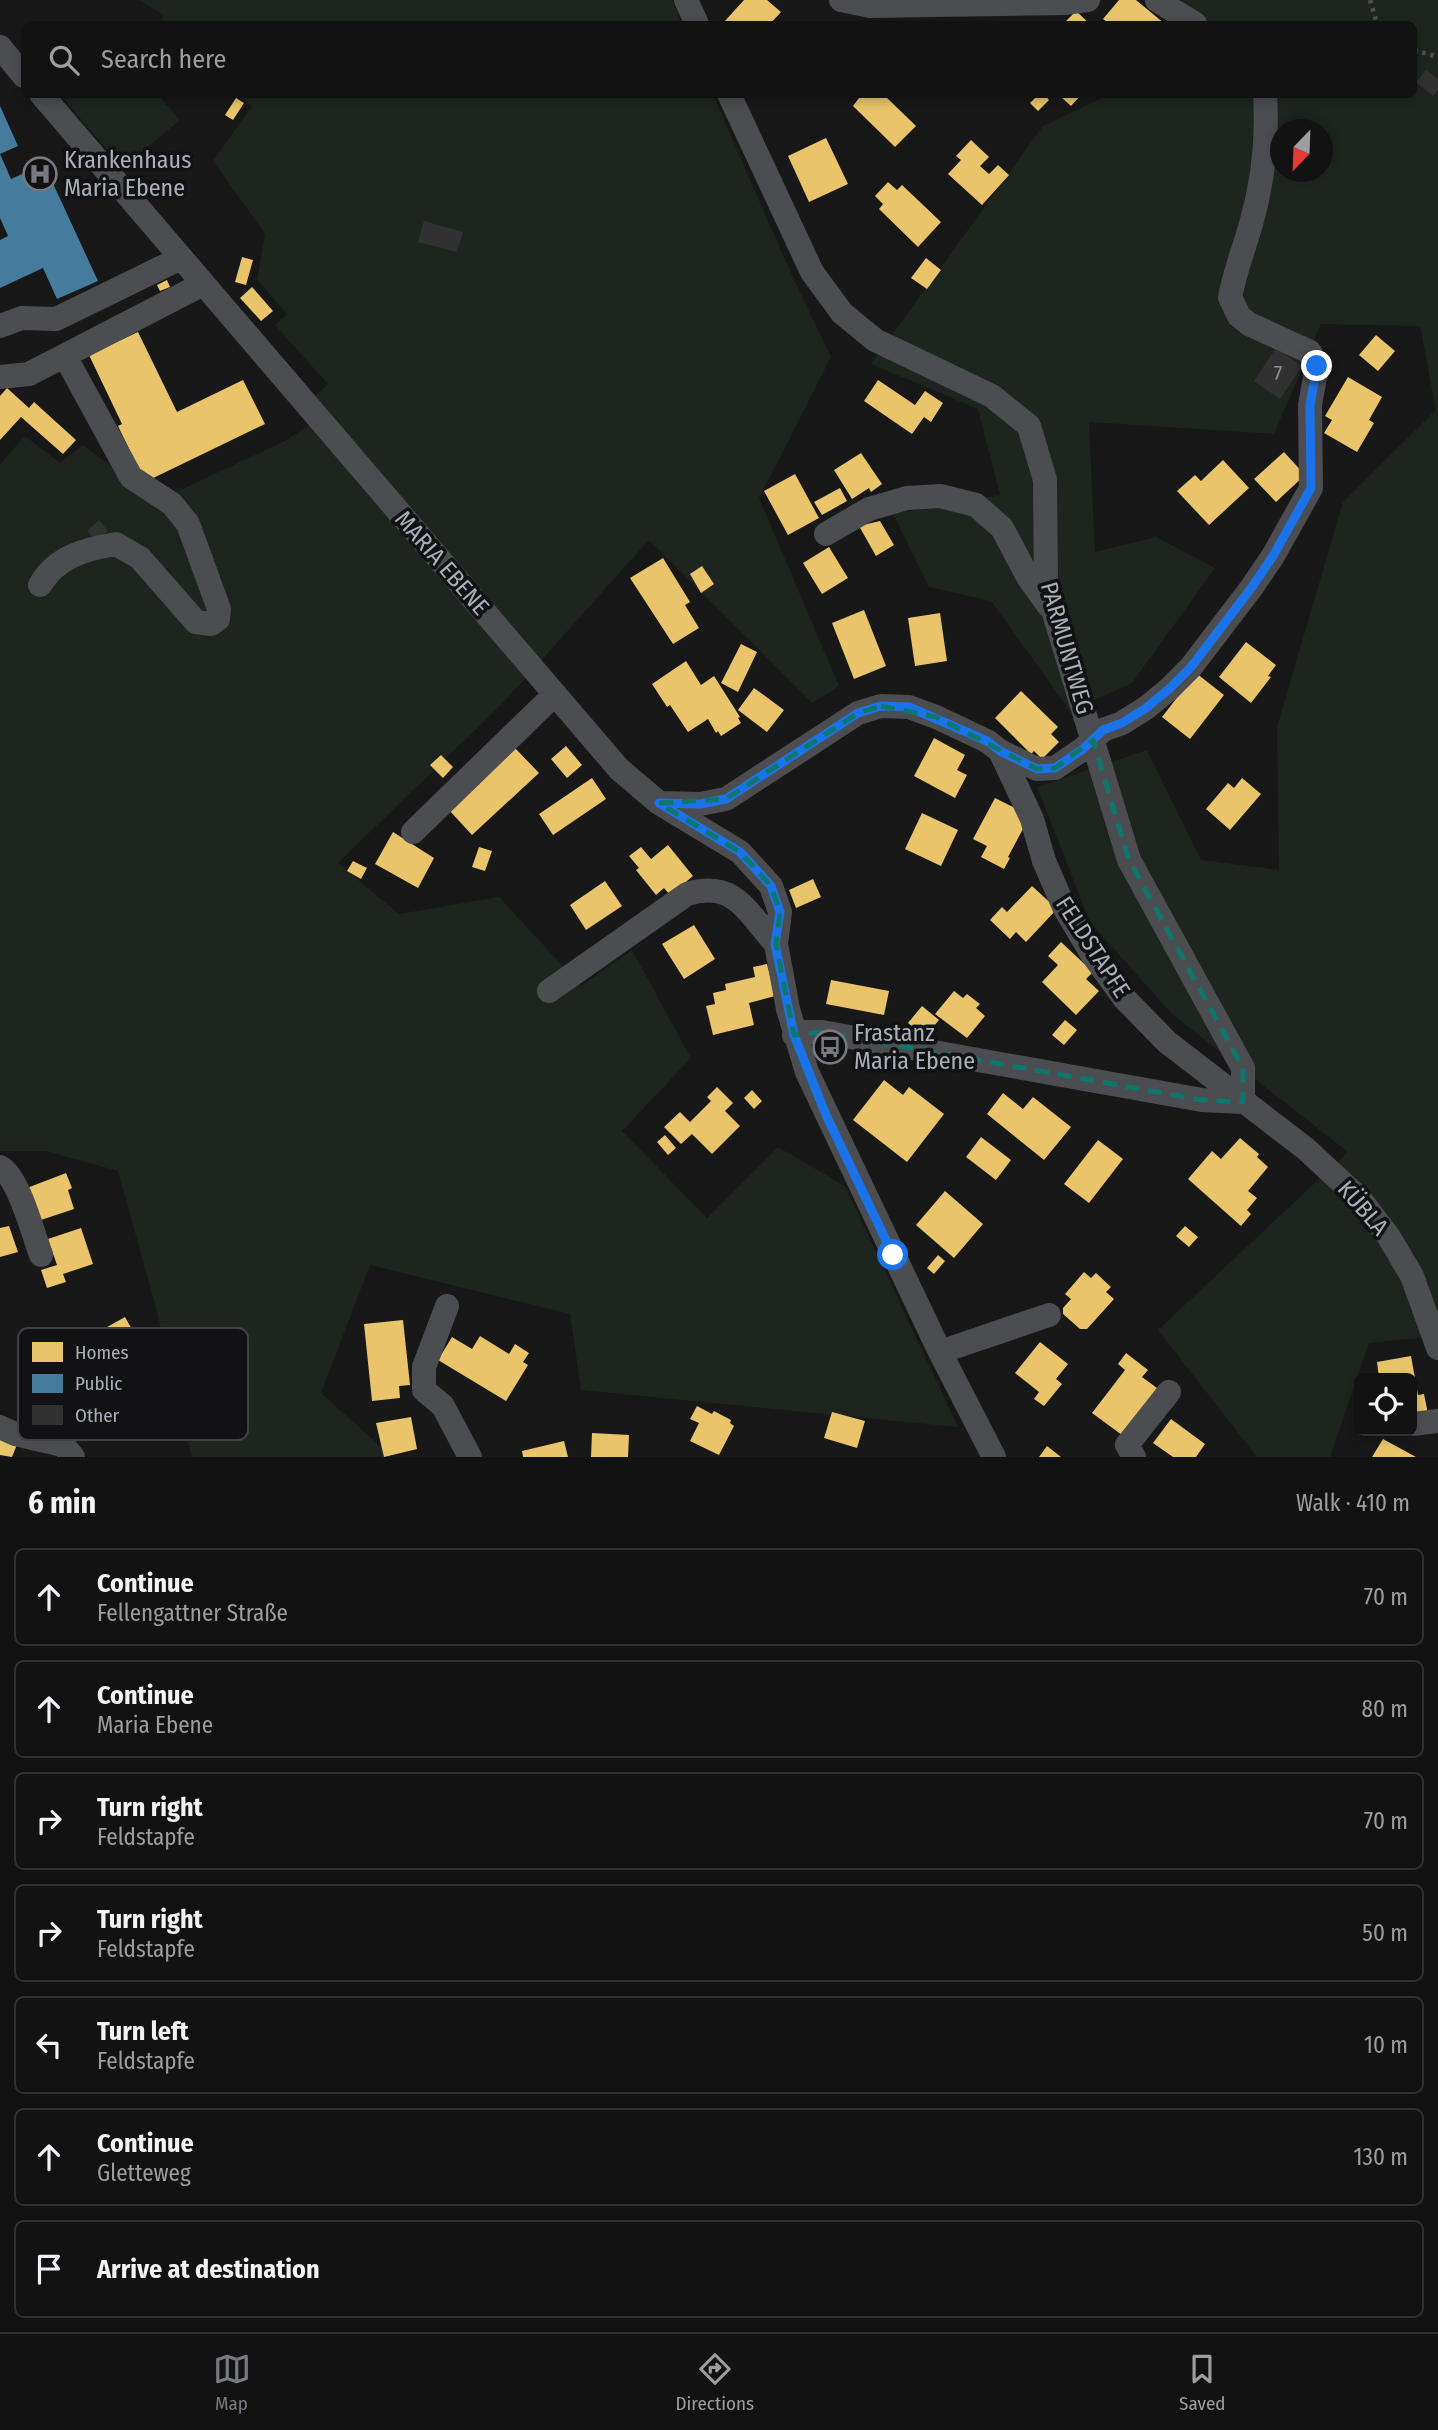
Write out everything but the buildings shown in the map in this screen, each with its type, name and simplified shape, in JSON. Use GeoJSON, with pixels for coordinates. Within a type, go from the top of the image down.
{"type":"FeatureCollection","features":[{"type":"Feature","properties":{"kind":"street"},"geometry":{"type":"LineString","coordinates":[[686,0],[696,21]]}},
{"type":"Feature","properties":{"kind":"street"},"geometry":{"type":"LineString","coordinates":[[841,0],[870,6],[1064,3],[1088,0]]}},
{"type":"Feature","properties":{"kind":"street"},"geometry":{"type":"LineString","coordinates":[[1157,0],[1190,21]]}},
{"type":"Feature","properties":{"kind":"street"},"geometry":{"type":"LineString","coordinates":[[0,47],[21,72]]}},
{"type":"Feature","properties":{"kind":"street","name":"MARIA EBENE"},"geometry":{"type":"LineString","coordinates":[[44,98],[619,769],[659,803],[740,852],[771,886],[780,912],[775,944],[794,1035],[826,1115],[940,1352],[994,1457]]}},
{"type":"Feature","properties":{"kind":"street","name":"PARMUNTWEG"},"geometry":{"type":"LineString","coordinates":[[731,98],[812,272],[842,313],[875,340],[992,396],[1029,426],[1045,480],[1046,587],[1129,860],[1244,1068],[1243,1102]]}},
{"type":"Feature","properties":{"kind":"street"},"geometry":{"type":"LineString","coordinates":[[659,803],[700,804],[726,799],[858,713],[881,706],[909,707],[987,741],[1000,751],[1037,769],[1055,768],[1103,730],[1122,723],[1146,708],[1191,667],[1259,576],[1311,488],[1310,405],[1317,366],[1310,352],[1249,324],[1239,316],[1230,297],[1252,223],[1262,176],[1267,121],[1265,98]]}},
{"type":"Feature","properties":{"kind":"street"},"geometry":{"type":"LineString","coordinates":[[0,326],[22,318],[56,319],[181,258]]}},
{"type":"Feature","properties":{"kind":"street"},"geometry":{"type":"LineString","coordinates":[[0,377],[29,374],[203,284]]}},
{"type":"Feature","properties":{"kind":"street"},"geometry":{"type":"LineString","coordinates":[[40,585],[66,558],[83,550],[116,544],[140,558],[196,622],[211,624],[218,619],[219,609],[188,524],[172,504],[131,477],[65,356]]}},
{"type":"Feature","properties":{"kind":"street"},"geometry":{"type":"LineString","coordinates":[[826,534],[869,509],[907,498],[940,496],[976,505],[1002,528],[1028,577],[1055,614]]}},
{"type":"Feature","properties":{"kind":"street"},"geometry":{"type":"LineString","coordinates":[[413,832],[555,694]]}},
{"type":"Feature","properties":{"kind":"street","name":"FELDSTAPFE"},"geometry":{"type":"LineString","coordinates":[[1000,751],[1032,819],[1044,861],[1064,907],[1092,954],[1124,998],[1167,1042],[1243,1102]]}},
{"type":"Feature","properties":{"kind":"street"},"geometry":{"type":"LineString","coordinates":[[549,991],[687,894],[705,888],[725,892],[742,903],[775,944]]}},
{"type":"Feature","properties":{"kind":"street"},"geometry":{"type":"LineString","coordinates":[[794,1035],[822,1032],[1202,1100],[1243,1102]]}},
{"type":"Feature","properties":{"kind":"street","name":"KÜBLA"},"geometry":{"type":"LineString","coordinates":[[1243,1102],[1306,1149],[1360,1199],[1389,1237],[1412,1276],[1438,1348]]}},
{"type":"Feature","properties":{"kind":"street"},"geometry":{"type":"LineString","coordinates":[[0,1167],[5,1169],[15,1183],[41,1255]]}},
{"type":"Feature","properties":{"kind":"street"},"geometry":{"type":"LineString","coordinates":[[447,1306],[424,1367],[424,1390],[443,1406],[470,1457]]}},
{"type":"Feature","properties":{"kind":"street"},"geometry":{"type":"LineString","coordinates":[[940,1352],[1049,1315]]}},
{"type":"Feature","properties":{"kind":"street"},"geometry":{"type":"LineString","coordinates":[[1134,1457],[1127,1445],[1169,1392]]}},
{"type":"Feature","properties":{"kind":"street"},"geometry":{"type":"LineString","coordinates":[[1417,1424],[1438,1421]]}},
{"type":"Feature","properties":{"kind":"street"},"geometry":{"type":"LineString","coordinates":[[0,1427],[18,1435]]}},
{"type":"Feature","properties":{"kind":"street"},"geometry":{"type":"LineString","coordinates":[[41,1440],[63,1445],[73,1457]]}},
{"type":"Feature","properties":{"kind":"path"},"geometry":{"type":"LineString","coordinates":[[1370,0],[1376,21]]}},
{"type":"Feature","properties":{"kind":"path"},"geometry":{"type":"LineString","coordinates":[[1417,51],[1438,57]]}},
{"type":"Feature","properties":{"kind":"highlighted area"},"geometry":{"type":"Polygon","coordinates":[[[881,706],[936,717],[1037,769],[1055,768],[1093,740],[1129,860],[1243,1068],[1243,1102],[1202,1100],[822,1032],[794,1035],[776,944],[780,912],[771,886],[740,852],[659,803],[726,799],[858,713],[881,706]]]}},
{"type":"Feature","properties":{"kind":"shaded area"},"geometry":{"type":"Polygon","coordinates":[[[139,0],[672,0],[681,21],[161,21],[164,15],[139,0]]]}},
{"type":"Feature","properties":{"kind":"shaded area"},"geometry":{"type":"Polygon","coordinates":[[[1182,0],[1438,0],[1438,1336],[1369,1343],[1359,1373],[1354,1373],[1354,1387],[1330,1457],[1257,1457],[1158,1330],[1348,1152],[1172,1014],[1090,922],[1037,787],[1147,750],[1201,860],[1279,870],[1277,727],[1343,502],[1436,410],[1420,326],[1321,324],[1274,434],[1089,422],[1095,552],[1156,537],[1215,568],[1132,683],[1070,711],[991,601],[929,587],[893,514],[1000,495],[978,409],[871,364],[1043,126],[1102,98],[1417,98],[1417,21],[1169,21],[1182,0]]]}},
{"type":"Feature","properties":{"kind":"shaded area"},"geometry":{"type":"Polygon","coordinates":[[[63,98],[161,98],[180,120],[123,168],[63,98]]]}},
{"type":"Feature","properties":{"kind":"shaded area"},"geometry":{"type":"Polygon","coordinates":[[[240,98],[714,98],[831,357],[759,498],[839,686],[812,703],[649,540],[501,705],[338,863],[399,914],[499,897],[581,986],[632,950],[691,1058],[622,1131],[707,1218],[778,1147],[845,1186],[958,1427],[581,1390],[570,1314],[370,1265],[321,1393],[390,1457],[192,1457],[188,1440],[248,1440],[248,1328],[161,1328],[118,1171],[46,1151],[0,1151],[0,464],[25,436],[60,463],[83,445],[157,501],[285,441],[326,414],[315,396],[328,384],[275,325],[287,314],[257,280],[265,234],[213,161],[252,106],[240,98]]]}},
{"type":"Feature","properties":{"kind":"place","name":"Krankenhaus Maria Ebene"},"geometry":{"type":"Point","coordinates":[40,174]}},
{"type":"Feature","properties":{"kind":"place","name":"Frastanz Maria Ebene"},"geometry":{"type":"Point","coordinates":[830,1047]}},
{"type":"Feature","properties":{"kind":"route"},"geometry":{"type":"LineString","coordinates":[[893,1255],[826,1115],[794,1035],[775,944],[780,912],[771,886],[740,852],[659,803],[700,804],[726,799],[858,713],[881,706],[909,707],[936,717],[1037,769],[1055,768],[1083,749],[1103,730],[1122,723],[1146,708],[1191,667],[1252,587],[1273,556],[1311,488],[1310,405],[1317,366]]}}]}
